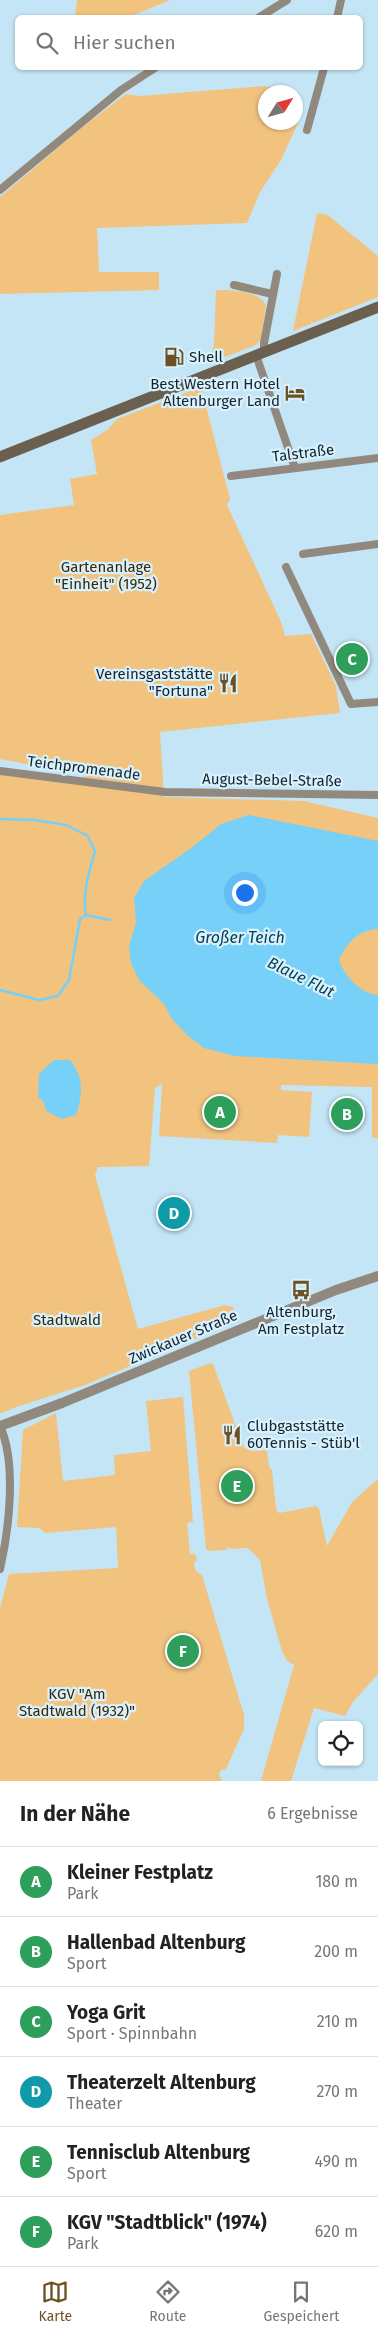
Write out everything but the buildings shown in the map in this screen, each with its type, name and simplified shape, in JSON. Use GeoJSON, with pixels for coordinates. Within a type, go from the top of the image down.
{"type":"FeatureCollection","features":[{"type":"Feature","properties":{"kind":"main road"},"geometry":{"type":"LineString","coordinates":[[0,456],[378,307]]}},
{"type":"Feature","properties":{"kind":"street"},"geometry":{"type":"LineString","coordinates":[[263,15],[287,0]]}},
{"type":"Feature","properties":{"kind":"street"},"geometry":{"type":"LineString","coordinates":[[338,15],[341,0]]}},
{"type":"Feature","properties":{"kind":"street"},"geometry":{"type":"LineString","coordinates":[[0,190],[121,90],[152,70]]}},
{"type":"Feature","properties":{"kind":"street"},"geometry":{"type":"LineString","coordinates":[[308,130],[323,70]]}},
{"type":"Feature","properties":{"kind":"street"},"geometry":{"type":"LineString","coordinates":[[277,274],[264,343],[260,354],[295,468]]}},
{"type":"Feature","properties":{"kind":"street"},"geometry":{"type":"LineString","coordinates":[[234,286],[272,294]]}},
{"type":"Feature","properties":{"kind":"street","name":"Talstraße"},"geometry":{"type":"LineString","coordinates":[[231,476],[378,458]]}},
{"type":"Feature","properties":{"kind":"street"},"geometry":{"type":"LineString","coordinates":[[303,554],[378,544]]}},
{"type":"Feature","properties":{"kind":"street"},"geometry":{"type":"LineString","coordinates":[[286,567],[351,704],[378,702]]}},
{"type":"Feature","properties":{"kind":"street","name":"Teichpromenade"},"geometry":{"type":"LineString","coordinates":[[0,771],[165,792]]}},
{"type":"Feature","properties":{"kind":"street","name":"August-Bebel-Straße"},"geometry":{"type":"LineString","coordinates":[[165,792],[378,794]]}},
{"type":"Feature","properties":{"kind":"street","name":"Zwickauer Straße"},"geometry":{"type":"LineString","coordinates":[[0,1426],[70,1400],[320,1296],[378,1276]]}},
{"type":"Feature","properties":{"kind":"street"},"geometry":{"type":"LineString","coordinates":[[0,1426],[10,1463],[7,1516],[0,1568]]}},
{"type":"Feature","properties":{"kind":"green space"},"geometry":{"type":"Polygon","coordinates":[[[77,0],[170,0],[134,15],[75,15],[77,0]]]}},
{"type":"Feature","properties":{"kind":"green space"},"geometry":{"type":"Polygon","coordinates":[[[258,86],[258,130],[295,130],[281,160],[260,192],[247,223],[97,228],[99,272],[159,272],[159,290],[0,294],[0,197],[80,129],[126,94],[140,96],[258,86]]]}},
{"type":"Feature","properties":{"kind":"green space"},"geometry":{"type":"Polygon","coordinates":[[[317,213],[328,215],[378,256],[378,297],[293,331],[317,213]]]}},
{"type":"Feature","properties":{"kind":"green space"},"geometry":{"type":"Polygon","coordinates":[[[216,290],[251,294],[263,301],[266,306],[261,339],[256,345],[209,363],[214,345],[216,290]]]}},
{"type":"Feature","properties":{"kind":"green space"},"geometry":{"type":"Polygon","coordinates":[[[201,387],[230,499],[227,505],[282,624],[285,636],[311,634],[336,686],[340,713],[160,732],[164,797],[304,801],[378,818],[378,1139],[372,1137],[372,1087],[281,1085],[281,1090],[312,1092],[309,1137],[278,1135],[277,1143],[159,1136],[162,1084],[155,1088],[149,1166],[98,1167],[95,1175],[138,1329],[225,1305],[233,1307],[235,1317],[230,1324],[85,1385],[0,1414],[0,774],[83,784],[85,775],[0,759],[0,515],[74,505],[70,479],[97,474],[91,440],[107,430],[117,419],[201,387]]]}},
{"type":"Feature","properties":{"kind":"green space"},"geometry":{"type":"Polygon","coordinates":[[[210,1363],[213,1364],[244,1448],[253,1451],[267,1450],[269,1467],[272,1470],[276,1509],[279,1513],[316,1506],[319,1509],[327,1546],[352,1502],[378,1479],[378,1674],[353,1702],[345,1716],[314,1708],[291,1781],[261,1781],[294,1665],[287,1661],[282,1651],[267,1599],[260,1560],[248,1548],[231,1549],[229,1547],[226,1550],[209,1551],[206,1549],[189,1371],[210,1363]]]}},
{"type":"Feature","properties":{"kind":"green space","name":"KGV \"Am Stadtwald (1932)\""},"geometry":{"type":"Polygon","coordinates":[[[183,1397],[193,1522],[187,1523],[190,1554],[195,1554],[197,1559],[194,1564],[196,1571],[202,1575],[244,1715],[244,1729],[226,1769],[221,1770],[219,1774],[222,1781],[0,1781],[0,1608],[9,1574],[118,1568],[116,1527],[45,1533],[39,1528],[17,1527],[23,1430],[56,1413],[63,1481],[115,1475],[114,1455],[151,1451],[146,1401],[183,1397]]]}},
{"type":"Feature","properties":{"kind":"water","name":"Großer Teich"},"geometry":{"type":"Polygon","coordinates":[[[249,815],[378,841],[378,929],[365,932],[354,938],[345,948],[339,960],[341,966],[354,983],[365,991],[378,995],[378,1064],[234,1056],[204,1048],[187,1035],[172,1019],[164,1004],[139,980],[131,963],[129,946],[136,922],[134,898],[144,881],[190,849],[221,824],[249,815]]]}},
{"type":"Feature","properties":{"kind":"water"},"geometry":{"type":"Polygon","coordinates":[[[54,1060],[70,1060],[78,1073],[81,1086],[76,1115],[62,1119],[46,1111],[44,1102],[38,1097],[39,1074],[54,1060]]]}},
{"type":"Feature","properties":{"kind":"waterway","name":"Blaue Flut"},"geometry":{"type":"LineString","coordinates":[[0,819],[35,820],[66,825],[88,836],[95,851],[88,875],[85,898],[86,915],[110,920]]}},
{"type":"Feature","properties":{"kind":"waterway","name":"Blaue Flut"},"geometry":{"type":"LineString","coordinates":[[0,990],[39,1000],[58,996],[69,980],[80,919],[86,915]]}},
{"type":"Feature","properties":{"kind":"place","name":"Shell"},"geometry":{"type":"Point","coordinates":[174,357]}},
{"type":"Feature","properties":{"kind":"place","name":"Best Western Hotel Altenburger Land"},"geometry":{"type":"Point","coordinates":[295,393]}},
{"type":"Feature","properties":{"kind":"place","name":"Yoga Grit"},"geometry":{"type":"Point","coordinates":[352,659]}},
{"type":"Feature","properties":{"kind":"place","name":"Vereinsgaststätte \"Fortuna\""},"geometry":{"type":"Point","coordinates":[228,683]}},
{"type":"Feature","properties":{"kind":"place","name":"Kleiner Festplatz"},"geometry":{"type":"Point","coordinates":[220,1112]}},
{"type":"Feature","properties":{"kind":"place","name":"Hallenbad Altenburg"},"geometry":{"type":"Point","coordinates":[347,1114]}},
{"type":"Feature","properties":{"kind":"place","name":"Theaterzelt Altenburg"},"geometry":{"type":"Point","coordinates":[174,1213]}},
{"type":"Feature","properties":{"kind":"place","name":"Altenburg, Am Festplatz"},"geometry":{"type":"Point","coordinates":[301,1290]}},
{"type":"Feature","properties":{"kind":"place","name":"Clubgaststätte 60Tennis - Stüb'l"},"geometry":{"type":"Point","coordinates":[232,1435]}},
{"type":"Feature","properties":{"kind":"place","name":"Tennisclub Altenburg"},"geometry":{"type":"Point","coordinates":[237,1486]}},
{"type":"Feature","properties":{"kind":"place","name":"KGV \"Stadtblick\" (1974)"},"geometry":{"type":"Point","coordinates":[183,1651]}},
{"type":"Feature","properties":{"kind":"park label","name":"Gartenanlage \"Einheit\" (1952)"},"geometry":{"type":"Point","coordinates":[106,576]}},
{"type":"Feature","properties":{"kind":"park label","name":"Stadtwald"},"geometry":{"type":"Point","coordinates":[67,1320]}}]}
